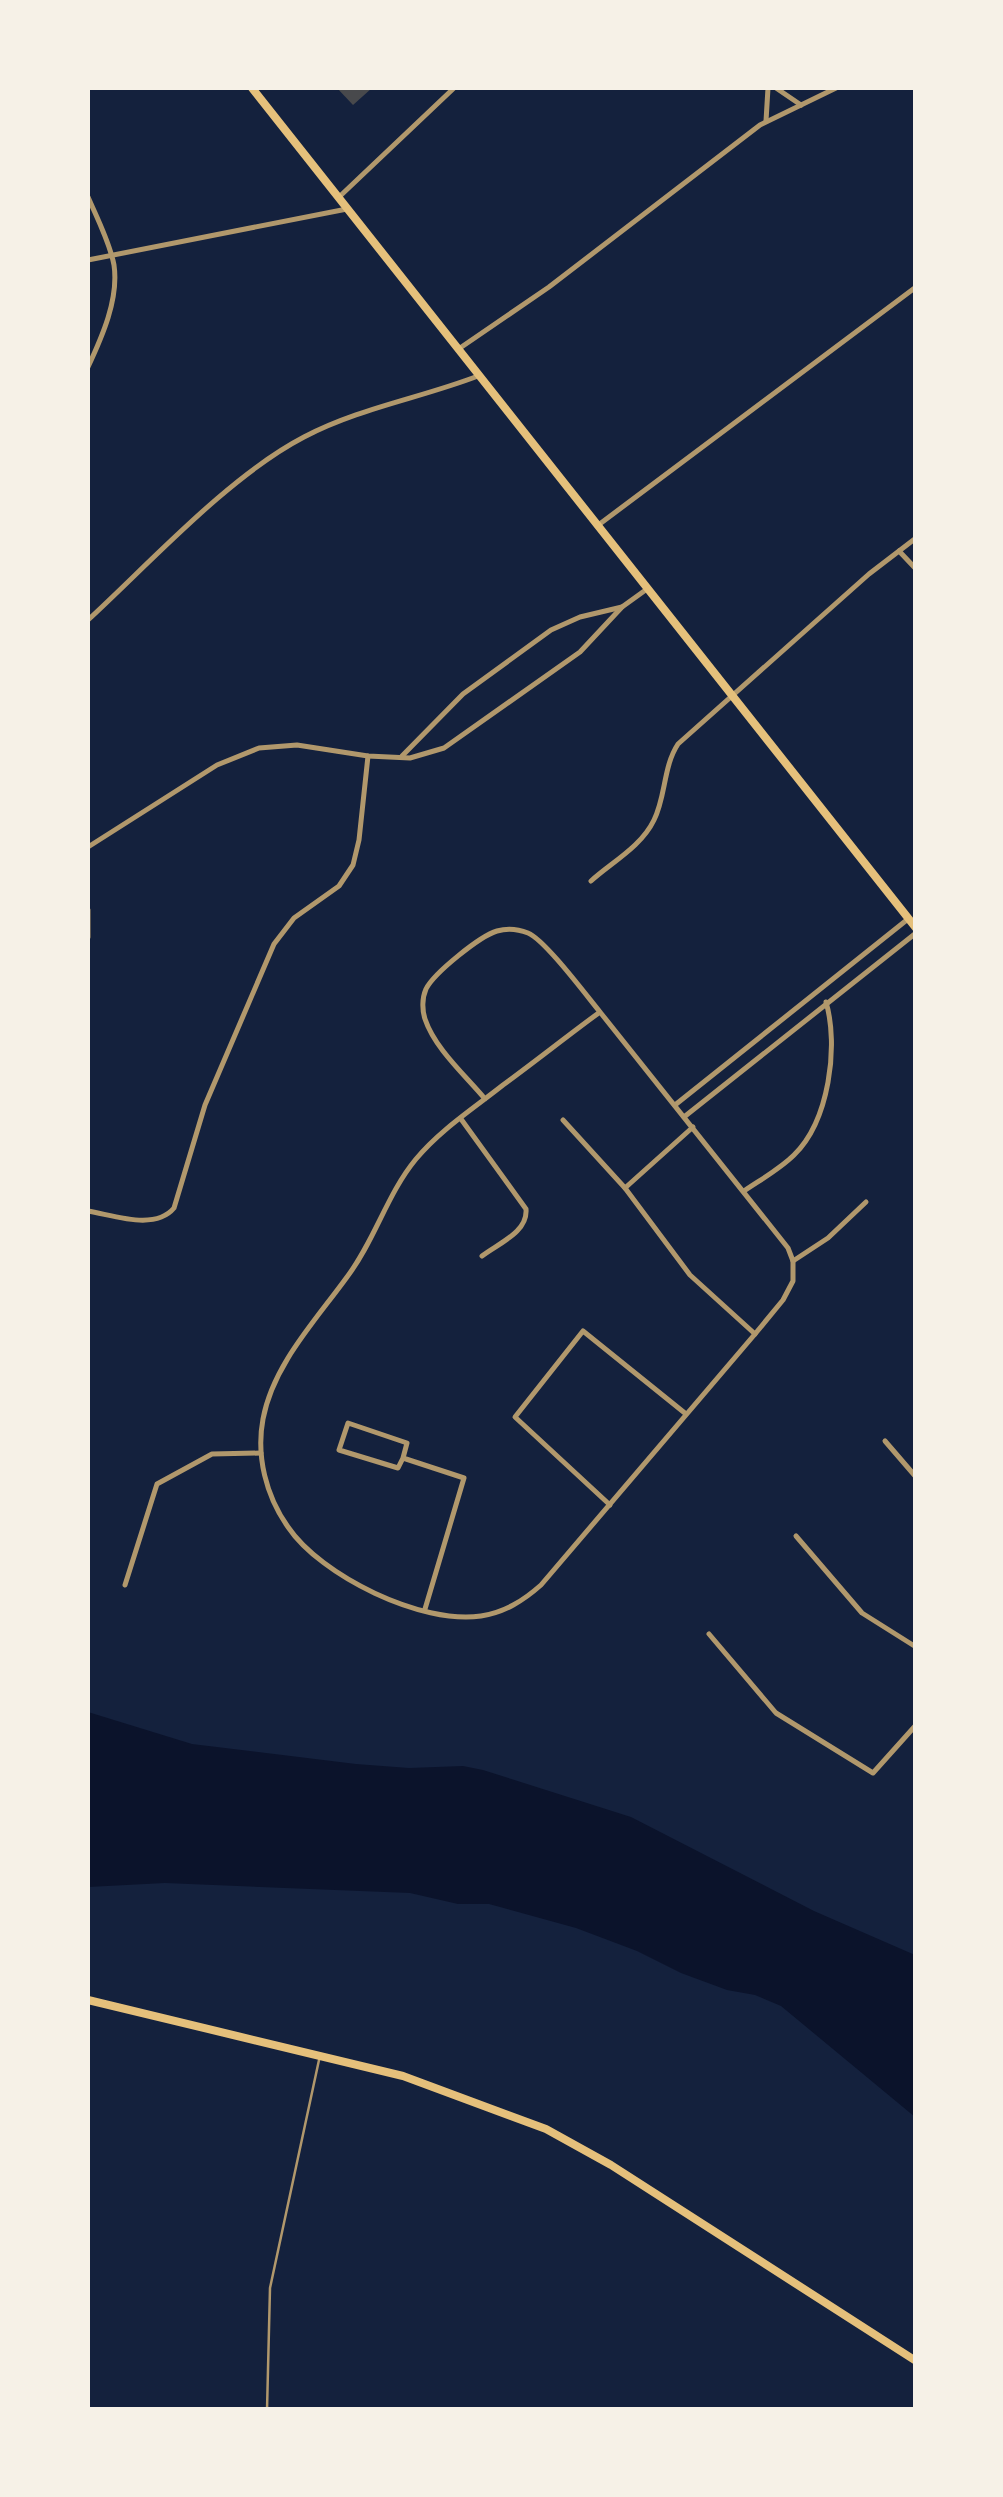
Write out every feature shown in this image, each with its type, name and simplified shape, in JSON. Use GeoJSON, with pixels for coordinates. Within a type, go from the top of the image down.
{"type":"FeatureCollection","features":[{"type":"Feature","properties":{"kind":"main road"},"geometry":{"type":"LineString","coordinates":[[252,88],[916,931]]}},
{"type":"Feature","properties":{"kind":"main road"},"geometry":{"type":"LineString","coordinates":[[88,2000],[321,2054],[434,2086],[565,2139],[611,2164],[916,2361]]}},
{"type":"Feature","properties":{"kind":"street"},"geometry":{"type":"LineString","coordinates":[[338,198],[454,88]]}},
{"type":"Feature","properties":{"kind":"street"},"geometry":{"type":"LineString","coordinates":[[766,121],[768,88]]}},
{"type":"Feature","properties":{"kind":"street"},"geometry":{"type":"LineString","coordinates":[[776,88],[801,105]]}},
{"type":"Feature","properties":{"kind":"street"},"geometry":{"type":"LineString","coordinates":[[458,350],[549,287],[766,121],[836,88]]}},
{"type":"Feature","properties":{"kind":"street"},"geometry":{"type":"LineString","coordinates":[[88,197],[111,255],[114,292],[88,367]]}},
{"type":"Feature","properties":{"kind":"street"},"geometry":{"type":"LineString","coordinates":[[88,260],[347,209]]}},
{"type":"Feature","properties":{"kind":"street"},"geometry":{"type":"LineString","coordinates":[[596,526],[916,287]]}},
{"type":"Feature","properties":{"kind":"street"},"geometry":{"type":"LineString","coordinates":[[88,620],[250,472],[303,437],[478,376]]}},
{"type":"Feature","properties":{"kind":"street"},"geometry":{"type":"LineString","coordinates":[[591,882],[644,836],[656,813],[673,752],[694,728],[916,538]]}},
{"type":"Feature","properties":{"kind":"street"},"geometry":{"type":"LineString","coordinates":[[899,551],[916,568]]}},
{"type":"Feature","properties":{"kind":"street"},"geometry":{"type":"LineString","coordinates":[[88,847],[242,753],[281,744],[368,756],[418,757],[457,740],[580,652],[622,607],[647,590]]}},
{"type":"Feature","properties":{"kind":"street"},"geometry":{"type":"LineString","coordinates":[[402,756],[463,694],[551,630],[580,617],[622,607]]}},
{"type":"Feature","properties":{"kind":"street"},"geometry":{"type":"LineString","coordinates":[[88,1211],[150,1220],[166,1217],[174,1208],[204,1106],[274,944],[294,918],[338,886],[353,865],[368,756]]}},
{"type":"Feature","properties":{"kind":"street"},"geometry":{"type":"LineString","coordinates":[[88,910],[88,937]]}},
{"type":"Feature","properties":{"kind":"street"},"geometry":{"type":"LineString","coordinates":[[675,1105],[908,919]]}},
{"type":"Feature","properties":{"kind":"street"},"geometry":{"type":"LineString","coordinates":[[485,1100],[431,1032],[423,1007],[430,983],[478,942],[501,930],[518,930],[533,936],[600,1012],[779,1236],[793,1261],[794,1281],[755,1334],[541,1585],[513,1606],[461,1617],[368,1590],[339,1574],[293,1535],[270,1495],[262,1452],[263,1420],[276,1378],[358,1262],[399,1182],[417,1158],[461,1119],[600,1012]]}},
{"type":"Feature","properties":{"kind":"street"},"geometry":{"type":"LineString","coordinates":[[684,1117],[916,931]]}},
{"type":"Feature","properties":{"kind":"street"},"geometry":{"type":"LineString","coordinates":[[744,1192],[793,1157],[807,1140],[825,1096],[832,1053],[834,1028],[826,1002]]}},
{"type":"Feature","properties":{"kind":"street"},"geometry":{"type":"LineString","coordinates":[[461,1119],[526,1209],[522,1227],[482,1256]]}},
{"type":"Feature","properties":{"kind":"street"},"geometry":{"type":"LineString","coordinates":[[563,1120],[625,1188],[690,1274],[755,1334]]}},
{"type":"Feature","properties":{"kind":"street"},"geometry":{"type":"LineString","coordinates":[[625,1188],[693,1127]]}},
{"type":"Feature","properties":{"kind":"street"},"geometry":{"type":"LineString","coordinates":[[793,1261],[828,1238],[866,1202]]}},
{"type":"Feature","properties":{"kind":"street"},"geometry":{"type":"LineString","coordinates":[[610,1504],[515,1417],[582,1331],[686,1414]]}},
{"type":"Feature","properties":{"kind":"street"},"geometry":{"type":"LineString","coordinates":[[348,1424],[407,1443],[403,1458],[398,1468],[340,1450],[348,1424]]}},
{"type":"Feature","properties":{"kind":"street"},"geometry":{"type":"LineString","coordinates":[[885,1441],[916,1477]]}},
{"type":"Feature","properties":{"kind":"street"},"geometry":{"type":"LineString","coordinates":[[124,1586],[156,1484],[212,1454],[262,1452]]}},
{"type":"Feature","properties":{"kind":"street"},"geometry":{"type":"LineString","coordinates":[[403,1458],[464,1478],[425,1609]]}},
{"type":"Feature","properties":{"kind":"street"},"geometry":{"type":"LineString","coordinates":[[796,1536],[862,1613],[916,1647]]}},
{"type":"Feature","properties":{"kind":"street"},"geometry":{"type":"LineString","coordinates":[[709,1634],[776,1713],[872,1773],[916,1725]]}},
{"type":"Feature","properties":{"kind":"lane"},"geometry":{"type":"LineString","coordinates":[[267,2410],[270,2288],[321,2054]]}},
{"type":"Feature","properties":{"kind":"water"},"geometry":{"type":"Polygon","coordinates":[[[88,1712],[192,1744],[356,1764],[409,1768],[463,1766],[483,1770],[631,1817],[814,1911],[915,1955],[915,2117],[781,2006],[681,1973],[576,1928],[489,1904],[458,1904],[410,1893],[165,1883],[88,1887],[88,1712]]]}},
{"type":"Feature","properties":{"kind":"building"},"geometry":{"type":"Polygon","coordinates":[[[337,88],[372,88],[353,105],[337,88]]]}}]}
